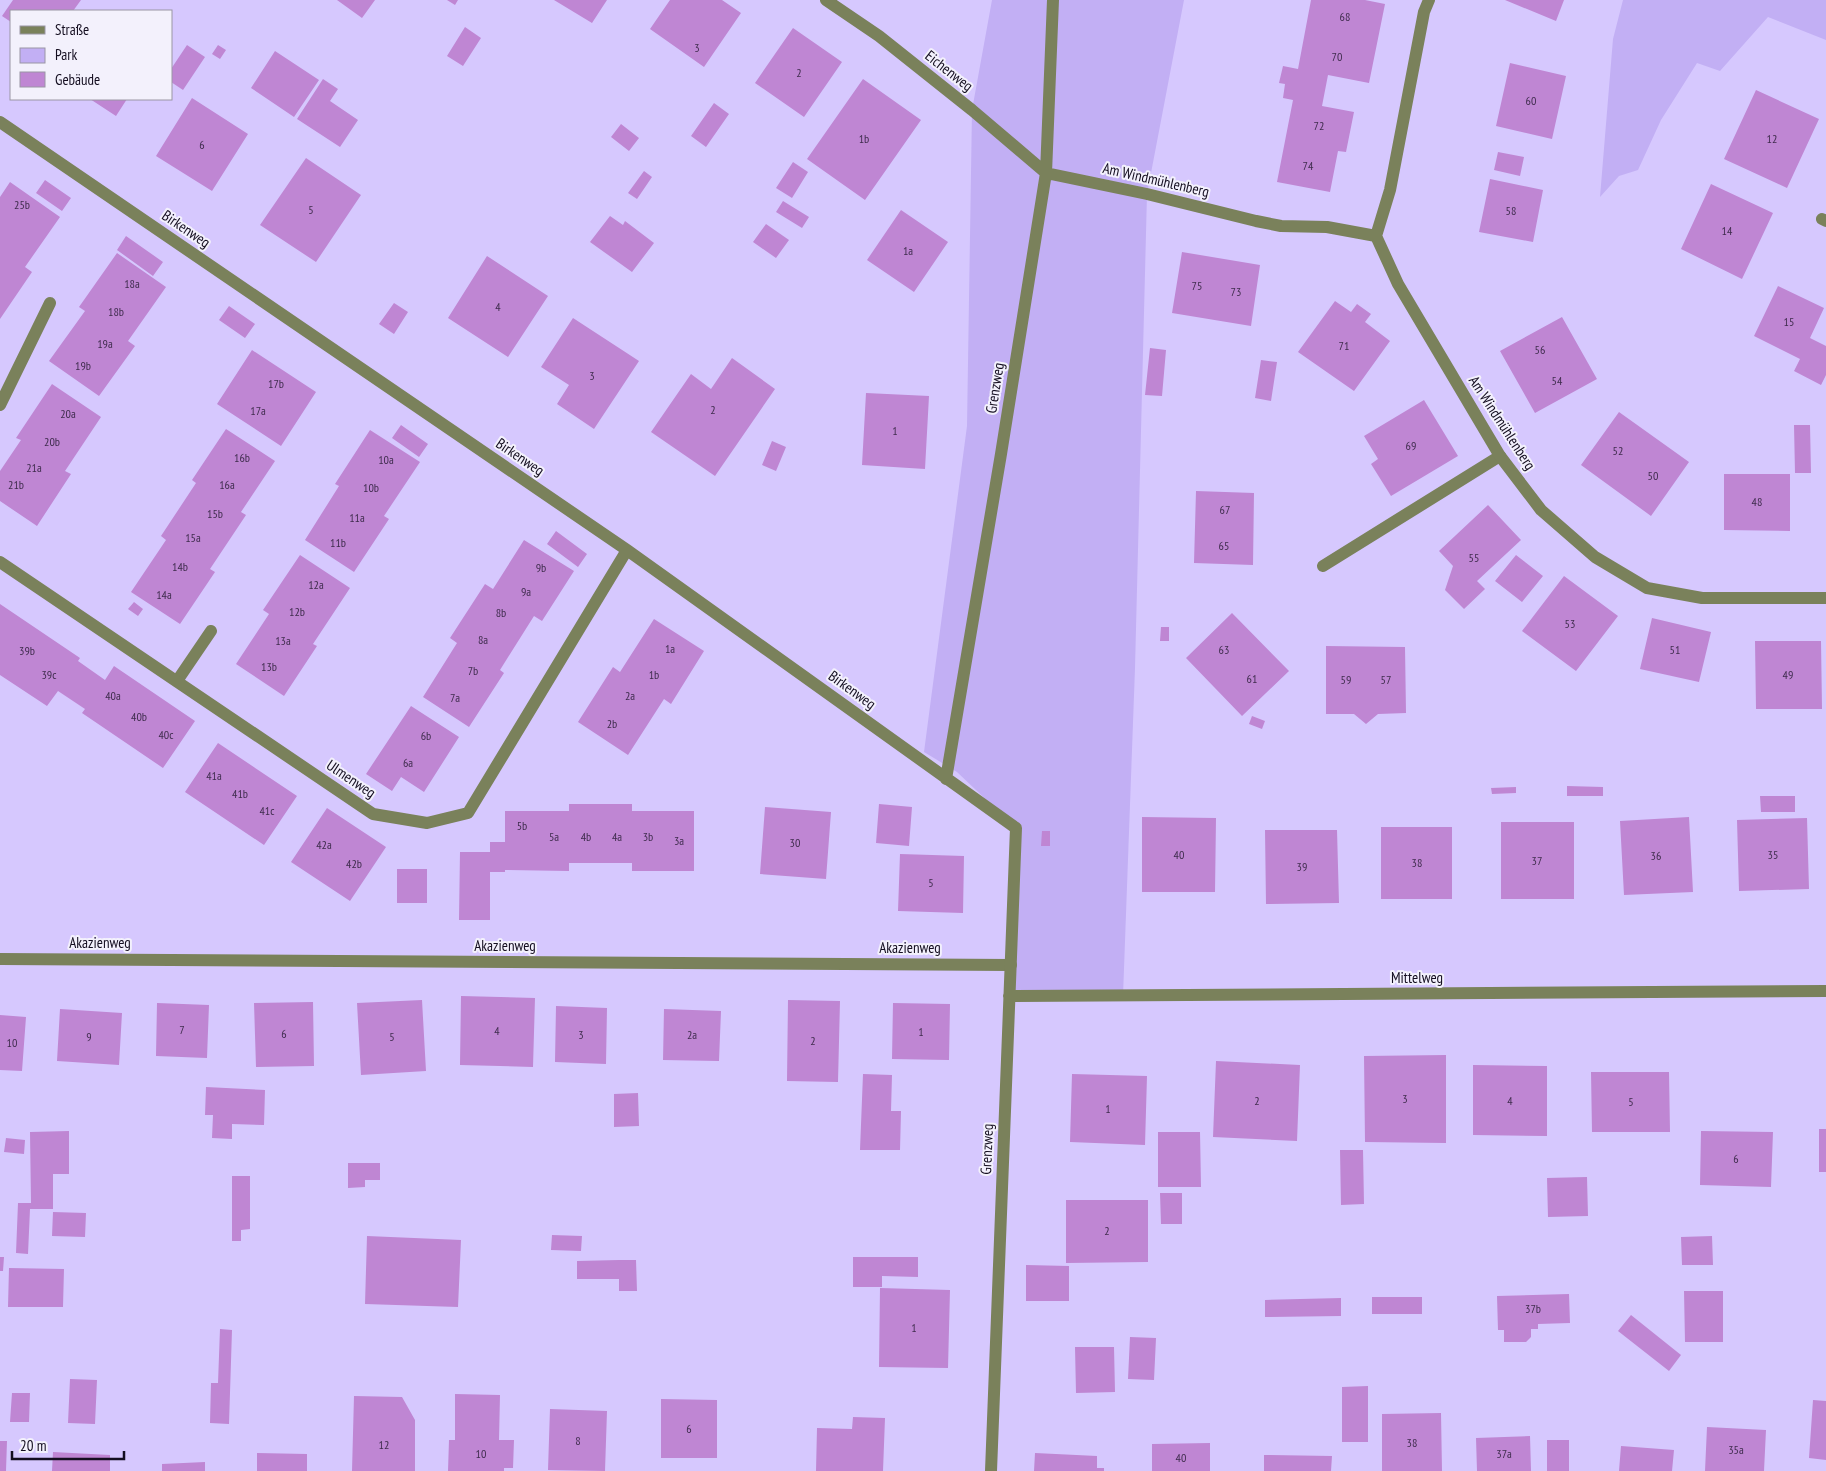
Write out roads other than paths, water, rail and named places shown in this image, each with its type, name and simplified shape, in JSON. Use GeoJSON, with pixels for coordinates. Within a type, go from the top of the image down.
{"type":"FeatureCollection","features":[{"type":"Feature","properties":{"kind":"street","name":"Eichenweg"},"geometry":{"type":"LineString","coordinates":[[826,0],[879,36],[1046,172]]}},
{"type":"Feature","properties":{"kind":"street","name":"Grenzweg"},"geometry":{"type":"LineString","coordinates":[[946,778],[1001,454],[1046,172],[1053,0]]}},
{"type":"Feature","properties":{"kind":"street"},"geometry":{"type":"LineString","coordinates":[[1376,236],[1390,190],[1424,12],[1429,0]]}},
{"type":"Feature","properties":{"kind":"street","name":"Birkenweg"},"geometry":{"type":"LineString","coordinates":[[0,122],[627,550],[1016,828]]}},
{"type":"Feature","properties":{"kind":"street","name":"Am Windmühlenberg"},"geometry":{"type":"LineString","coordinates":[[1046,172],[1147,194],[1256,222],[1281,226],[1327,227],[1376,236],[1398,284],[1500,456],[1541,510],[1594,557],[1647,588],[1702,598],[1826,598]]}},
{"type":"Feature","properties":{"kind":"street"},"geometry":{"type":"LineString","coordinates":[[0,405],[50,303]]}},
{"type":"Feature","properties":{"kind":"street"},"geometry":{"type":"LineString","coordinates":[[1323,566],[1500,456]]}},
{"type":"Feature","properties":{"kind":"street","name":"Ulmenweg"},"geometry":{"type":"LineString","coordinates":[[0,562],[373,814],[427,823],[468,813],[627,550]]}},
{"type":"Feature","properties":{"kind":"street"},"geometry":{"type":"LineString","coordinates":[[177,681],[211,631]]}},
{"type":"Feature","properties":{"kind":"street","name":"Grenzweg"},"geometry":{"type":"LineString","coordinates":[[991,1471],[1016,828]]}},
{"type":"Feature","properties":{"kind":"street","name":"Akazienweg"},"geometry":{"type":"LineString","coordinates":[[0,959],[1011,965]]}},
{"type":"Feature","properties":{"kind":"street","name":"Mittelweg"},"geometry":{"type":"LineString","coordinates":[[1009,996],[1826,991]]}}]}
